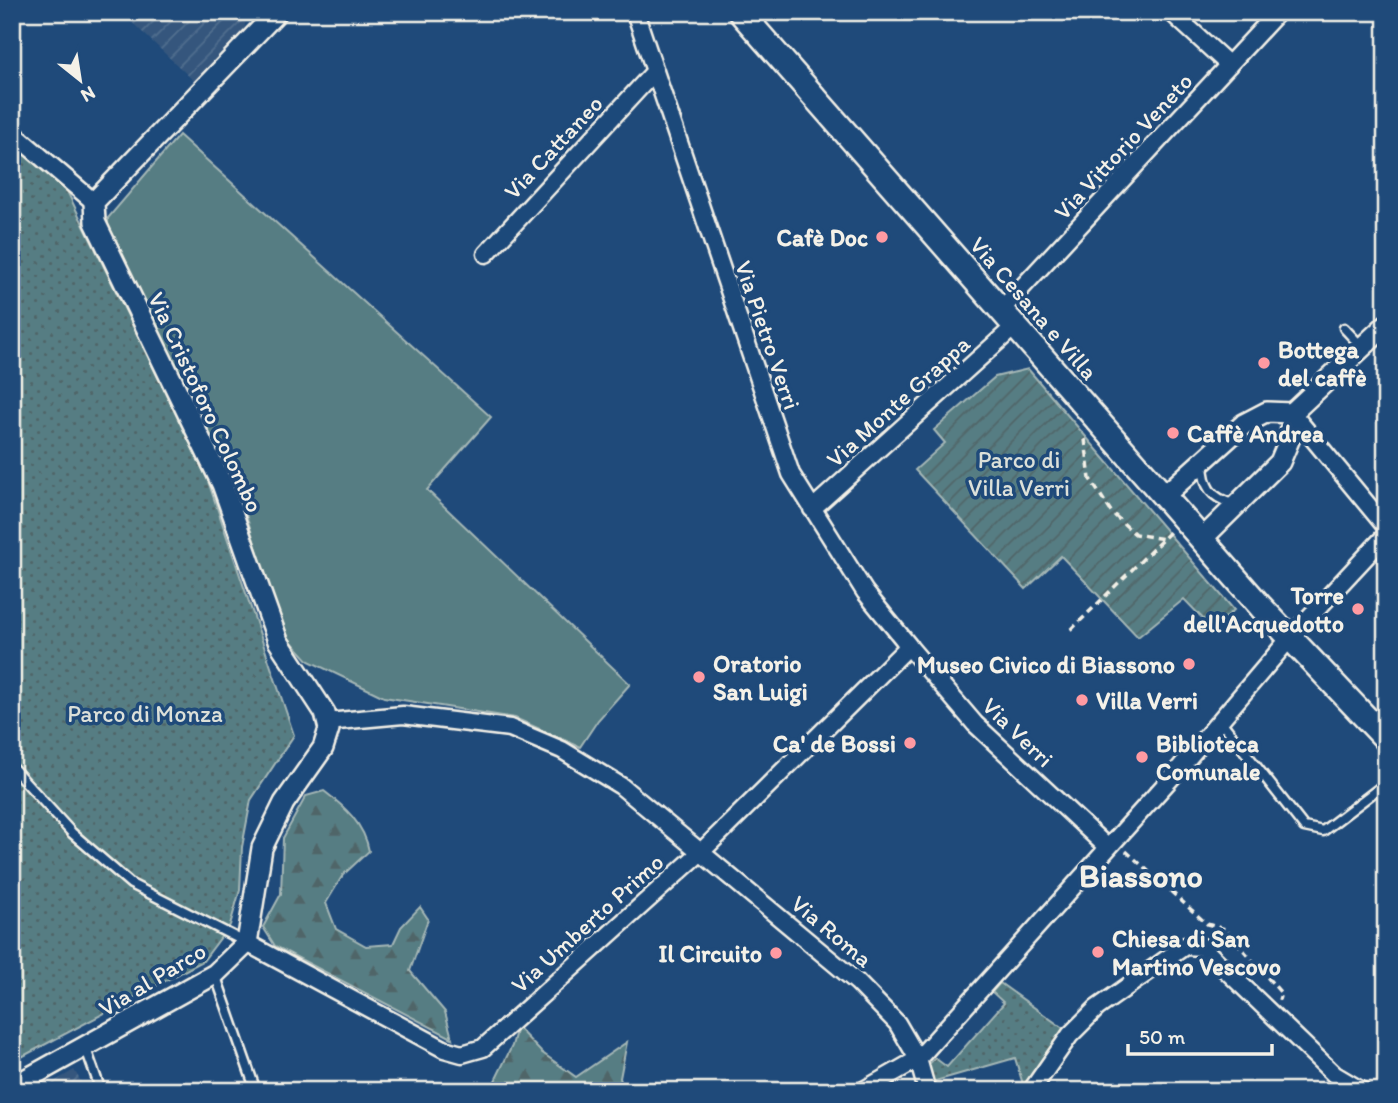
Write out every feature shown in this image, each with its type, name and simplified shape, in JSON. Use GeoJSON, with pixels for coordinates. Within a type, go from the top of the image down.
{"type":"FeatureCollection","features":[{"type":"Feature","properties":{"kind":"main road","name":"Via Cesana e Villa"},"geometry":{"type":"LineString","coordinates":[[740,12],[1097,421],[1290,638],[1386,739]]}},
{"type":"Feature","properties":{"kind":"street"},"geometry":{"type":"LineString","coordinates":[[12,132],[94,202],[277,12]]}},
{"type":"Feature","properties":{"kind":"street","name":"Via Pietro Verri"},"geometry":{"type":"LineString","coordinates":[[635,12],[791,474],[865,592],[907,644]]}},
{"type":"Feature","properties":{"kind":"street"},"geometry":{"type":"LineString","coordinates":[[1171,12],[1228,65]]}},
{"type":"Feature","properties":{"kind":"street","name":"Via Vittorio Veneto"},"geometry":{"type":"LineString","coordinates":[[1008,318],[1228,65],[1278,12]]}},
{"type":"Feature","properties":{"kind":"street","name":"Via Cattaneo"},"geometry":{"type":"LineString","coordinates":[[486,254],[655,71]]}},
{"type":"Feature","properties":{"kind":"street","name":"Via Cristoforo Colombo"},"geometry":{"type":"LineString","coordinates":[[94,202],[95,222],[222,484],[278,641],[315,696],[327,722]]}},
{"type":"Feature","properties":{"kind":"street","name":"Via Monte Grappa"},"geometry":{"type":"LineString","coordinates":[[812,509],[1008,318]]}},
{"type":"Feature","properties":{"kind":"street"},"geometry":{"type":"LineString","coordinates":[[1202,539],[1280,462],[1290,438],[1292,413],[1386,325]]}},
{"type":"Feature","properties":{"kind":"street"},"geometry":{"type":"LineString","coordinates":[[1164,496],[1244,424],[1267,412],[1292,413],[1386,527]]}},
{"type":"Feature","properties":{"kind":"street"},"geometry":{"type":"LineString","coordinates":[[862,1091],[918,1059],[1290,638],[1386,536]]}},
{"type":"Feature","properties":{"kind":"street","name":"Via Verri"},"geometry":{"type":"LineString","coordinates":[[907,644],[975,724],[1107,847]]}},
{"type":"Feature","properties":{"kind":"street","name":"Via Umberto Primo"},"geometry":{"type":"LineString","coordinates":[[247,943],[444,1049],[461,1054],[483,1048],[702,851],[907,644]]}},
{"type":"Feature","properties":{"kind":"street"},"geometry":{"type":"LineString","coordinates":[[247,943],[262,848],[284,803],[323,748],[328,738],[327,722],[402,715],[510,728],[562,750],[621,786],[702,851]]}},
{"type":"Feature","properties":{"kind":"street","name":"Via Roma"},"geometry":{"type":"LineString","coordinates":[[702,851],[858,982],[897,1023],[918,1059],[927,1091]]}},
{"type":"Feature","properties":{"kind":"street","name":"Via al Parco"},"geometry":{"type":"LineString","coordinates":[[12,1087],[215,974],[247,943]]}},
{"type":"Feature","properties":{"kind":"street"},"geometry":{"type":"LineString","coordinates":[[1031,1091],[1070,1035],[1097,1007],[1185,946],[1202,947],[1335,1075],[1362,1091]]}},
{"type":"Feature","properties":{"kind":"lane"},"geometry":{"type":"LineString","coordinates":[[1344,328],[1362,347]]}},
{"type":"Feature","properties":{"kind":"lane"},"geometry":{"type":"LineString","coordinates":[[1203,461],[1204,479],[1209,492],[1217,499],[1237,505]]}},
{"type":"Feature","properties":{"kind":"lane"},"geometry":{"type":"LineString","coordinates":[[1220,720],[1304,827],[1323,831],[1386,783]]}},
{"type":"Feature","properties":{"kind":"lane"},"geometry":{"type":"LineString","coordinates":[[12,767],[72,833],[131,884],[247,943]]}},
{"type":"Feature","properties":{"kind":"lane"},"geometry":{"type":"LineString","coordinates":[[215,974],[256,1091]]}},
{"type":"Feature","properties":{"kind":"lane"},"geometry":{"type":"LineString","coordinates":[[85,1046],[101,1091]]}},
{"type":"Feature","properties":{"kind":"path"},"geometry":{"type":"LineString","coordinates":[[1097,421],[1084,434],[1090,479],[1112,513],[1135,534],[1164,539]]}},
{"type":"Feature","properties":{"kind":"path"},"geometry":{"type":"LineString","coordinates":[[1071,630],[1185,519]]}},
{"type":"Feature","properties":{"kind":"shaded area"},"geometry":{"type":"Polygon","coordinates":[[[121,12],[252,12],[246,18],[244,31],[195,82],[121,12]]]}},
{"type":"Feature","properties":{"kind":"shaded area"},"geometry":{"type":"Polygon","coordinates":[[[74,1070],[87,1091],[39,1091],[74,1070]]]}},
{"type":"Feature","properties":{"kind":"green space"},"geometry":{"type":"Polygon","coordinates":[[[179,135],[491,417],[427,490],[630,684],[598,720],[580,747],[515,718],[384,697],[309,661],[289,639],[275,606],[238,490],[108,230],[108,218],[179,135]]]}},
{"type":"Feature","properties":{"kind":"green space","name":"Parco di Monza"},"geometry":{"type":"Polygon","coordinates":[[[12,143],[67,191],[207,478],[294,735],[251,800],[242,847],[240,890],[230,925],[203,961],[12,1062],[12,143]]]}},
{"type":"Feature","properties":{"kind":"green space","name":"Parco di Villa Verri"},"geometry":{"type":"Polygon","coordinates":[[[1028,369],[1234,610],[1213,629],[1184,599],[1138,637],[1061,556],[1026,589],[915,470],[945,443],[934,430],[995,377],[1028,369]]]}},
{"type":"Feature","properties":{"kind":"green space"},"geometry":{"type":"Polygon","coordinates":[[[324,791],[358,824],[369,851],[343,875],[326,903],[336,929],[366,946],[393,944],[401,927],[420,907],[428,919],[410,971],[445,1012],[452,1038],[275,946],[263,927],[281,894],[283,838],[306,796],[324,791]]]}},
{"type":"Feature","properties":{"kind":"green space"},"geometry":{"type":"Polygon","coordinates":[[[1000,983],[1067,1031],[1025,1091],[1015,1058],[925,1084],[922,1071],[935,1058],[947,1067],[1004,1003],[992,992],[1000,983]]]}},
{"type":"Feature","properties":{"kind":"green space"},"geometry":{"type":"Polygon","coordinates":[[[517,1027],[541,1052],[576,1077],[627,1042],[620,1078],[624,1091],[490,1091],[512,1046],[517,1027]]]}},
{"type":"Feature","properties":{"kind":"place","name":"Cafè Doc"},"geometry":{"type":"Point","coordinates":[882,237]}},
{"type":"Feature","properties":{"kind":"place","name":"Bottega del caffè"},"geometry":{"type":"Point","coordinates":[1264,363]}},
{"type":"Feature","properties":{"kind":"place","name":"Caffè Andrea"},"geometry":{"type":"Point","coordinates":[1173,433]}},
{"type":"Feature","properties":{"kind":"place","name":"Torre dell'Acquedotto"},"geometry":{"type":"Point","coordinates":[1358,609]}},
{"type":"Feature","properties":{"kind":"place","name":"Museo Civico di Biassono"},"geometry":{"type":"Point","coordinates":[1189,664]}},
{"type":"Feature","properties":{"kind":"place","name":"Oratorio San Luigi"},"geometry":{"type":"Point","coordinates":[699,677]}},
{"type":"Feature","properties":{"kind":"place","name":"Villa Verri"},"geometry":{"type":"Point","coordinates":[1082,700]}},
{"type":"Feature","properties":{"kind":"place","name":"Ca' de Bossi"},"geometry":{"type":"Point","coordinates":[910,743]}},
{"type":"Feature","properties":{"kind":"place","name":"Biblioteca Comunale"},"geometry":{"type":"Point","coordinates":[1142,757]}},
{"type":"Feature","properties":{"kind":"place","name":"Chiesa di San Martino Vescovo"},"geometry":{"type":"Point","coordinates":[1098,952]}},
{"type":"Feature","properties":{"kind":"place","name":"Il Circuito"},"geometry":{"type":"Point","coordinates":[776,953]}},
{"type":"Feature","properties":{"kind":"district","name":"Biassono"},"geometry":{"type":"Point","coordinates":[1141,876]}}]}
